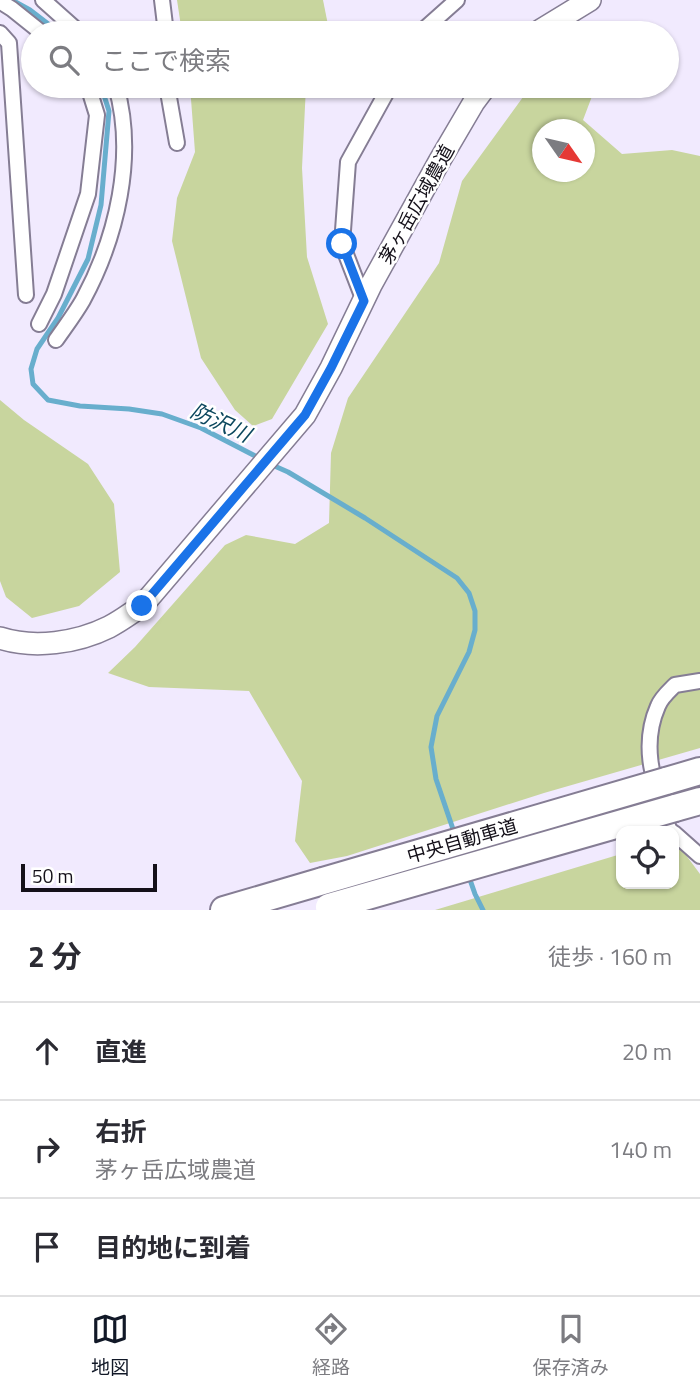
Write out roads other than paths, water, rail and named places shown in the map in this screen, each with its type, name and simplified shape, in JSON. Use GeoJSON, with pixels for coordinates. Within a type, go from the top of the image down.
{"type":"FeatureCollection","features":[{"type":"Feature","properties":{"kind":"highway","name":"中央自動車道"},"geometry":{"type":"LineString","coordinates":[[223,910],[700,771]]}},
{"type":"Feature","properties":{"kind":"highway","name":"中央自動車道"},"geometry":{"type":"LineString","coordinates":[[323,908],[680,818]]}},
{"type":"Feature","properties":{"kind":"street"},"geometry":{"type":"LineString","coordinates":[[43,0],[67,21]]}},
{"type":"Feature","properties":{"kind":"street"},"geometry":{"type":"LineString","coordinates":[[162,0],[165,21]]}},
{"type":"Feature","properties":{"kind":"street"},"geometry":{"type":"LineString","coordinates":[[433,21],[457,0]]}},
{"type":"Feature","properties":{"kind":"street"},"geometry":{"type":"LineString","coordinates":[[2,1],[27,21]]}},
{"type":"Feature","properties":{"kind":"street"},"geometry":{"type":"LineString","coordinates":[[554,21],[584,1]]}},
{"type":"Feature","properties":{"kind":"street"},"geometry":{"type":"LineString","coordinates":[[0,33],[9,43],[26,295]]}},
{"type":"Feature","properties":{"kind":"street"},"geometry":{"type":"LineString","coordinates":[[39,324],[54,294],[88,194],[97,116],[92,98]]}},
{"type":"Feature","properties":{"kind":"street"},"geometry":{"type":"LineString","coordinates":[[56,340],[83,300],[102,257],[118,206],[125,161],[120,98]]}},
{"type":"Feature","properties":{"kind":"street"},"geometry":{"type":"LineString","coordinates":[[169,98],[177,143]]}},
{"type":"Feature","properties":{"kind":"street"},"geometry":{"type":"LineString","coordinates":[[364,301],[342,244],[348,162],[383,98]]}},
{"type":"Feature","properties":{"kind":"street","name":"茅ヶ岳広域農道"},"geometry":{"type":"LineString","coordinates":[[0,638],[32,643],[74,640],[110,626],[142,606],[305,415],[440,160],[477,98]]}},
{"type":"Feature","properties":{"kind":"street"},"geometry":{"type":"LineString","coordinates":[[700,681],[675,685],[659,704],[649,733],[650,769],[669,829],[680,818],[700,856]]}},
{"type":"Feature","properties":{"kind":"waterway","name":"防沢川"},"geometry":{"type":"LineString","coordinates":[[12,0],[44,21]]}},
{"type":"Feature","properties":{"kind":"waterway","name":"防沢川"},"geometry":{"type":"LineString","coordinates":[[105,98],[109,111],[101,205],[88,259],[58,318],[37,349],[31,369],[33,384],[48,400],[162,414],[201,428],[261,459]]}},
{"type":"Feature","properties":{"kind":"waterway","name":"防沢川"},"geometry":{"type":"LineString","coordinates":[[270,464],[365,518],[457,578],[469,593],[475,611],[475,630],[469,652],[437,716],[431,747],[436,779],[455,835]]}},
{"type":"Feature","properties":{"kind":"waterway","name":"防沢川"},"geometry":{"type":"LineString","coordinates":[[468,874],[483,910]]}}]}
